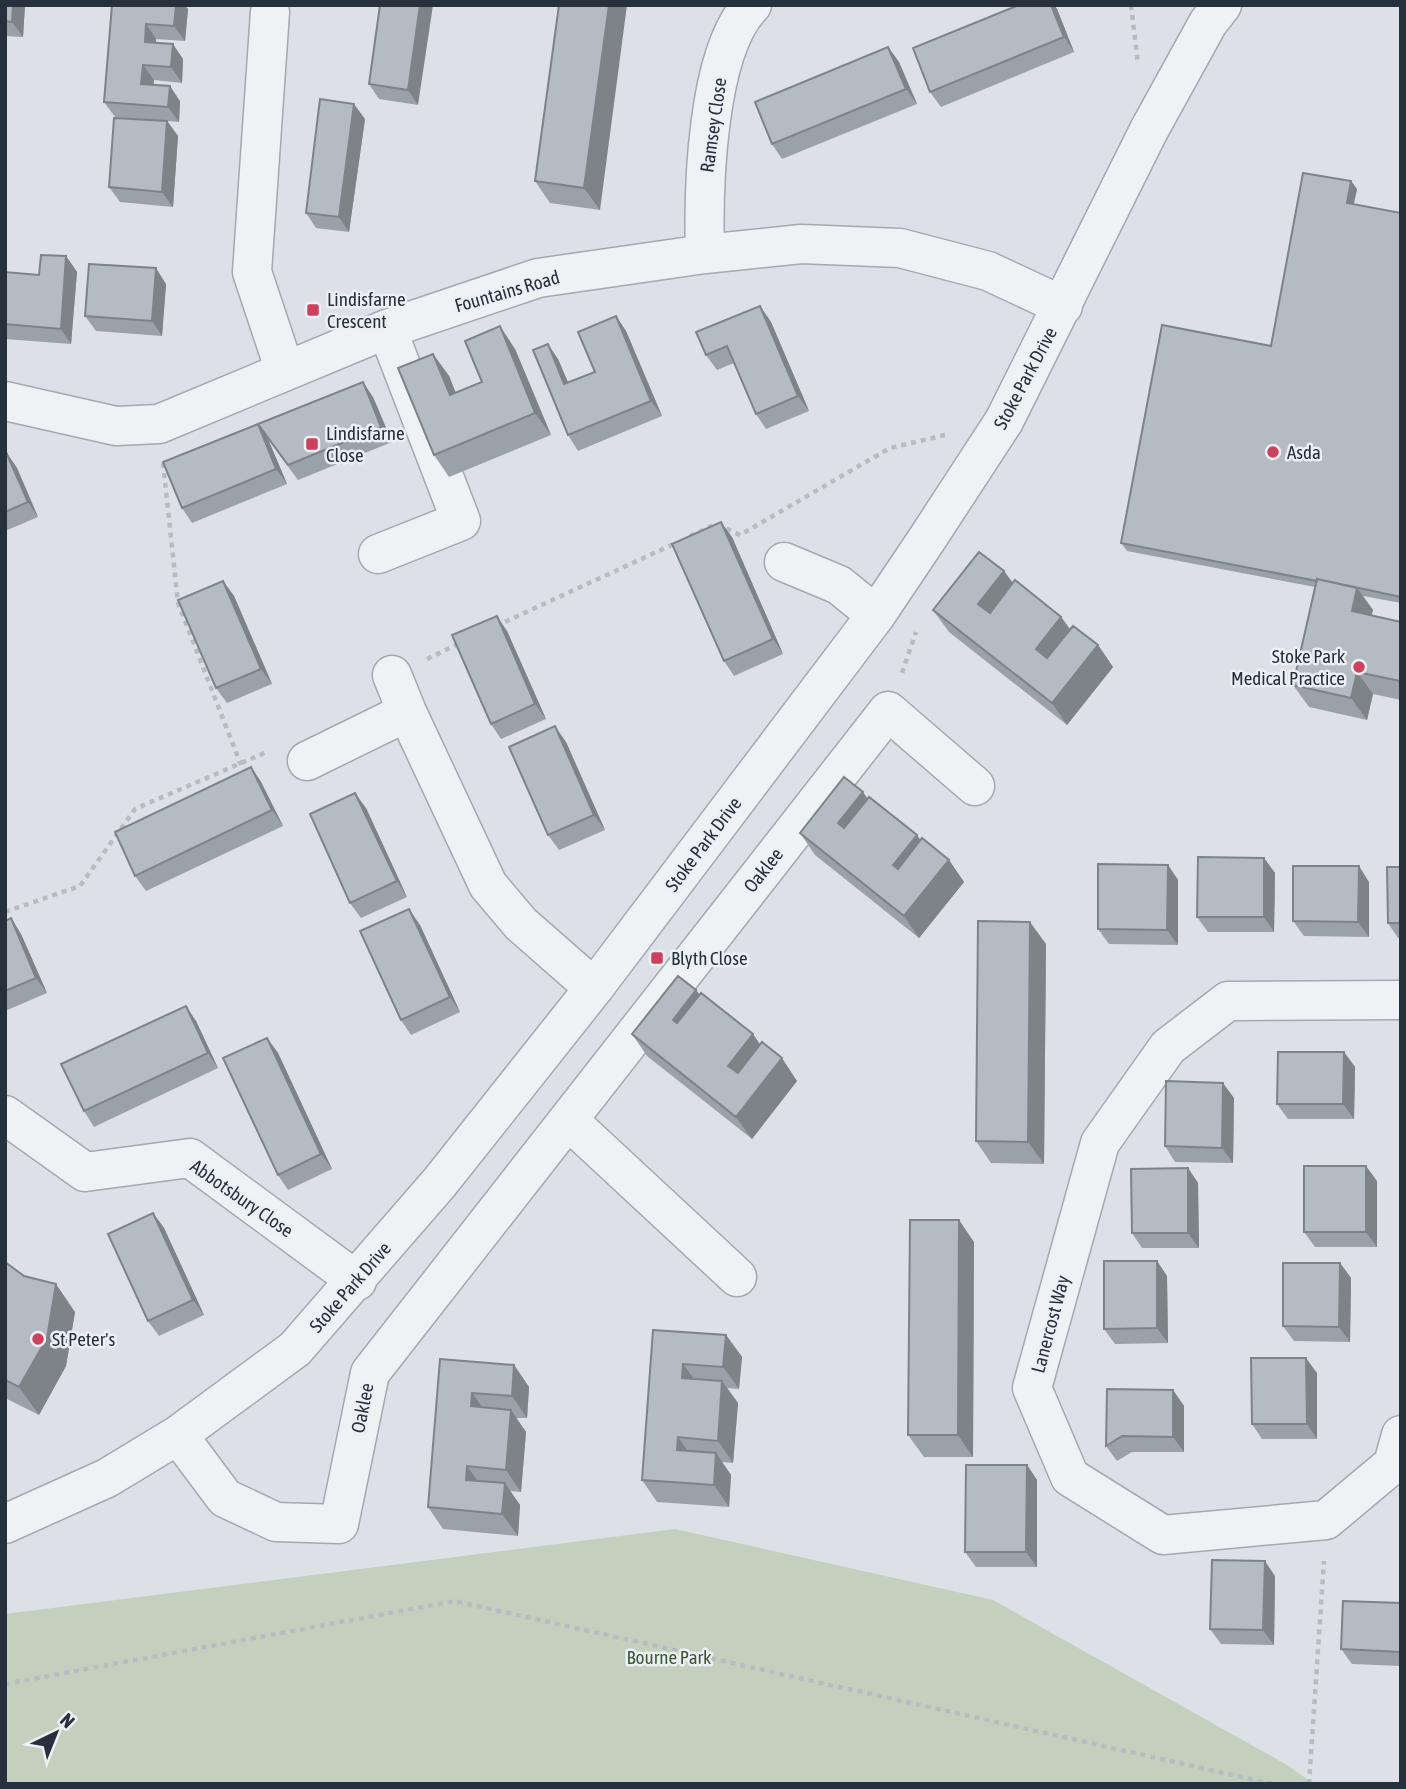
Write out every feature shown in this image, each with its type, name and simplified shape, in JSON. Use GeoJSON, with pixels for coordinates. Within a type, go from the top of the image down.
{"type":"FeatureCollection","features":[{"type":"Feature","properties":{"kind":"street","name":"Ramsey Close"},"geometry":{"type":"LineString","coordinates":[[705,254],[703,191],[719,76],[733,30],[752,5]]}},
{"type":"Feature","properties":{"kind":"street","name":"Stoke Park Drive"},"geometry":{"type":"LineString","coordinates":[[5,1524],[107,1478],[178,1435],[295,1349],[357,1281],[440,1182],[594,988],[876,615],[1004,421],[1149,130],[1208,23],[1222,5]]}},
{"type":"Feature","properties":{"kind":"street"},"geometry":{"type":"LineString","coordinates":[[270,12],[251,272],[285,370]]}},
{"type":"Feature","properties":{"kind":"street","name":"Fountains Road"},"geometry":{"type":"LineString","coordinates":[[5,401],[116,425],[159,424],[387,329],[538,278],[705,254],[801,244],[900,248],[988,271],[1063,306]]}},
{"type":"Feature","properties":{"kind":"street"},"geometry":{"type":"LineString","coordinates":[[378,554],[461,521],[387,329]]}},
{"type":"Feature","properties":{"kind":"street"},"geometry":{"type":"LineString","coordinates":[[784,562],[839,585],[876,615]]}},
{"type":"Feature","properties":{"kind":"street"},"geometry":{"type":"LineString","coordinates":[[392,675],[488,884],[521,924],[594,988]]}},
{"type":"Feature","properties":{"kind":"street","name":"Oaklee"},"geometry":{"type":"LineString","coordinates":[[178,1435],[225,1498],[276,1522],[339,1524],[369,1373],[888,711],[975,786]]}},
{"type":"Feature","properties":{"kind":"street"},"geometry":{"type":"LineString","coordinates":[[291,755],[407,712]]}},
{"type":"Feature","properties":{"kind":"street","name":"Lanercost Way"},"geometry":{"type":"LineString","coordinates":[[1326,1520],[1163,1535],[1070,1477],[1032,1388],[1100,1143],[1168,1046],[1228,1001],[1401,1000]]}},
{"type":"Feature","properties":{"kind":"street","name":"Abbotsbury Close"},"geometry":{"type":"LineString","coordinates":[[5,1115],[85,1172],[190,1158],[357,1281]]}},
{"type":"Feature","properties":{"kind":"street"},"geometry":{"type":"LineString","coordinates":[[568,1120],[737,1277]]}},
{"type":"Feature","properties":{"kind":"street"},"geometry":{"type":"LineString","coordinates":[[1326,1520],[1393,1464],[1401,1435]]}},
{"type":"Feature","properties":{"kind":"path"},"geometry":{"type":"LineString","coordinates":[[491,629],[716,524],[740,535],[890,448],[1004,421]]}},
{"type":"Feature","properties":{"kind":"path"},"geometry":{"type":"LineString","coordinates":[[159,424],[178,603],[242,765]]}},
{"type":"Feature","properties":{"kind":"path"},"geometry":{"type":"LineString","coordinates":[[392,675],[467,640]]}},
{"type":"Feature","properties":{"kind":"path"},"geometry":{"type":"LineString","coordinates":[[5,912],[80,886],[135,809],[242,765],[291,755]]}},
{"type":"Feature","properties":{"kind":"path"},"geometry":{"type":"LineString","coordinates":[[1309,1784],[1326,1520]]}},
{"type":"Feature","properties":{"kind":"path"},"geometry":{"type":"LineString","coordinates":[[5,1684],[455,1601],[1273,1784]]}},
{"type":"Feature","properties":{"kind":"green space","name":"Bourne Park"},"geometry":{"type":"Polygon","coordinates":[[[675,1529],[993,1600],[1287,1765],[1314,1784],[5,1784],[5,1614],[675,1529]]]}},
{"type":"Feature","properties":{"kind":"building"},"geometry":{"type":"Polygon","coordinates":[[[5,5],[13,5],[12,22],[5,21],[5,5]]]}},
{"type":"Feature","properties":{"kind":"building"},"geometry":{"type":"Polygon","coordinates":[[[112,5],[176,5],[174,26],[146,24],[145,42],[173,44],[171,67],[143,65],[141,84],[170,86],[168,107],[104,102],[112,5]]]}},
{"type":"Feature","properties":{"kind":"building"},"geometry":{"type":"Polygon","coordinates":[[[380,5],[420,5],[408,90],[369,84],[380,5]]]}},
{"type":"Feature","properties":{"kind":"building"},"geometry":{"type":"Polygon","coordinates":[[[559,5],[609,5],[584,188],[535,181],[559,5]]]}},
{"type":"Feature","properties":{"kind":"building"},"geometry":{"type":"Polygon","coordinates":[[[1019,5],[1051,5],[1064,37],[930,92],[913,48],[1019,5]]]}},
{"type":"Feature","properties":{"kind":"building"},"geometry":{"type":"Polygon","coordinates":[[[888,47],[906,89],[772,144],[755,102],[888,47]]]}},
{"type":"Feature","properties":{"kind":"building"},"geometry":{"type":"Polygon","coordinates":[[[320,99],[354,104],[339,217],[306,213],[320,99]]]}},
{"type":"Feature","properties":{"kind":"building"},"geometry":{"type":"Polygon","coordinates":[[[114,118],[167,121],[162,192],[109,187],[114,118]]]}},
{"type":"Feature","properties":{"kind":"building","name":"Asda"},"geometry":{"type":"Polygon","coordinates":[[[1303,173],[1351,181],[1347,203],[1401,213],[1401,597],[1121,543],[1162,325],[1271,346],[1303,173]]]}},
{"type":"Feature","properties":{"kind":"building"},"geometry":{"type":"Polygon","coordinates":[[[41,255],[66,256],[61,329],[5,324],[5,272],[39,275],[41,255]]]}},
{"type":"Feature","properties":{"kind":"building"},"geometry":{"type":"Polygon","coordinates":[[[89,264],[156,268],[152,321],[85,316],[89,264]]]}},
{"type":"Feature","properties":{"kind":"building"},"geometry":{"type":"Polygon","coordinates":[[[760,306],[798,396],[756,414],[727,346],[706,355],[696,332],[760,306]]]}},
{"type":"Feature","properties":{"kind":"building"},"geometry":{"type":"Polygon","coordinates":[[[616,316],[651,401],[568,435],[533,350],[548,344],[564,384],[595,372],[578,332],[616,316]]]}},
{"type":"Feature","properties":{"kind":"building"},"geometry":{"type":"Polygon","coordinates":[[[500,326],[535,413],[434,455],[398,368],[433,354],[450,395],[482,382],[465,341],[500,326]]]}},
{"type":"Feature","properties":{"kind":"building"},"geometry":{"type":"Polygon","coordinates":[[[363,382],[381,427],[288,465],[258,424],[363,382]]]}},
{"type":"Feature","properties":{"kind":"building"},"geometry":{"type":"Polygon","coordinates":[[[258,424],[276,469],[182,508],[163,462],[258,424]]]}},
{"type":"Feature","properties":{"kind":"building"},"geometry":{"type":"Polygon","coordinates":[[[5,453],[28,502],[5,512],[5,453]]]}},
{"type":"Feature","properties":{"kind":"building"},"geometry":{"type":"Polygon","coordinates":[[[721,522],[773,639],[724,661],[672,544],[721,522]]]}},
{"type":"Feature","properties":{"kind":"building"},"geometry":{"type":"Polygon","coordinates":[[[979,552],[1004,571],[978,604],[990,613],[1015,580],[1061,617],[1036,649],[1047,658],[1073,626],[1098,645],[1052,703],[933,610],[979,552]]]}},
{"type":"Feature","properties":{"kind":"building","name":"Stoke Park Medical Practice"},"geometry":{"type":"Polygon","coordinates":[[[1317,579],[1357,588],[1352,611],[1401,622],[1400,681],[1357,672],[1351,698],[1293,685],[1317,579]]]}},
{"type":"Feature","properties":{"kind":"building"},"geometry":{"type":"Polygon","coordinates":[[[223,581],[261,669],[216,688],[178,600],[223,581]]]}},
{"type":"Feature","properties":{"kind":"building"},"geometry":{"type":"Polygon","coordinates":[[[497,616],[535,704],[491,724],[452,635],[497,616]]]}},
{"type":"Feature","properties":{"kind":"building"},"geometry":{"type":"Polygon","coordinates":[[[555,726],[594,815],[548,835],[509,747],[555,726]]]}},
{"type":"Feature","properties":{"kind":"building"},"geometry":{"type":"Polygon","coordinates":[[[251,767],[272,810],[135,876],[115,832],[251,767]]]}},
{"type":"Feature","properties":{"kind":"building"},"geometry":{"type":"Polygon","coordinates":[[[844,777],[863,792],[838,823],[844,828],[869,797],[917,835],[893,865],[898,869],[922,838],[949,860],[904,916],[800,833],[844,777]]]}},
{"type":"Feature","properties":{"kind":"building"},"geometry":{"type":"Polygon","coordinates":[[[355,793],[397,881],[350,903],[310,814],[355,793]]]}},
{"type":"Feature","properties":{"kind":"building"},"geometry":{"type":"Polygon","coordinates":[[[1198,857],[1264,858],[1264,917],[1197,917],[1198,857]]]}},
{"type":"Feature","properties":{"kind":"building"},"geometry":{"type":"Polygon","coordinates":[[[1098,864],[1168,865],[1167,930],[1098,929],[1098,864]]]}},
{"type":"Feature","properties":{"kind":"building"},"geometry":{"type":"Polygon","coordinates":[[[1293,866],[1359,866],[1358,922],[1293,921],[1293,866]]]}},
{"type":"Feature","properties":{"kind":"building"},"geometry":{"type":"Polygon","coordinates":[[[1387,867],[1401,867],[1401,923],[1388,923],[1387,867]]]}},
{"type":"Feature","properties":{"kind":"building"},"geometry":{"type":"Polygon","coordinates":[[[409,909],[450,997],[401,1020],[360,931],[409,909]]]}},
{"type":"Feature","properties":{"kind":"building"},"geometry":{"type":"Polygon","coordinates":[[[11,918],[36,978],[5,991],[5,921],[11,918]]]}},
{"type":"Feature","properties":{"kind":"building"},"geometry":{"type":"Polygon","coordinates":[[[978,921],[1030,922],[1028,1142],[976,1141],[978,921]]]}},
{"type":"Feature","properties":{"kind":"building"},"geometry":{"type":"Polygon","coordinates":[[[678,976],[696,990],[673,1020],[677,1023],[701,993],[753,1034],[728,1066],[738,1073],[762,1042],[782,1058],[736,1117],[632,1034],[678,976]]]}},
{"type":"Feature","properties":{"kind":"building"},"geometry":{"type":"Polygon","coordinates":[[[186,1006],[208,1053],[84,1111],[61,1064],[186,1006]]]}},
{"type":"Feature","properties":{"kind":"building"},"geometry":{"type":"Polygon","coordinates":[[[267,1038],[321,1154],[278,1175],[223,1058],[267,1038]]]}},
{"type":"Feature","properties":{"kind":"building"},"geometry":{"type":"Polygon","coordinates":[[[1278,1052],[1344,1052],[1343,1104],[1277,1104],[1278,1052]]]}},
{"type":"Feature","properties":{"kind":"building"},"geometry":{"type":"Polygon","coordinates":[[[1166,1081],[1223,1083],[1222,1148],[1165,1146],[1166,1081]]]}},
{"type":"Feature","properties":{"kind":"building"},"geometry":{"type":"Polygon","coordinates":[[[1304,1166],[1366,1166],[1366,1232],[1304,1232],[1304,1166]]]}},
{"type":"Feature","properties":{"kind":"building"},"geometry":{"type":"Polygon","coordinates":[[[1188,1168],[1188,1233],[1132,1233],[1131,1169],[1188,1168]]]}},
{"type":"Feature","properties":{"kind":"building"},"geometry":{"type":"Polygon","coordinates":[[[153,1213],[193,1300],[148,1321],[108,1234],[153,1213]]]}},
{"type":"Feature","properties":{"kind":"building"},"geometry":{"type":"Polygon","coordinates":[[[910,1220],[959,1220],[958,1435],[908,1435],[910,1220]]]}},
{"type":"Feature","properties":{"kind":"building"},"geometry":{"type":"Polygon","coordinates":[[[1104,1261],[1157,1261],[1157,1328],[1104,1329],[1104,1261]]]}},
{"type":"Feature","properties":{"kind":"building"},"geometry":{"type":"Polygon","coordinates":[[[5,1262],[24,1276],[56,1284],[47,1338],[19,1387],[5,1380],[5,1262]]]}},
{"type":"Feature","properties":{"kind":"building"},"geometry":{"type":"Polygon","coordinates":[[[1283,1263],[1340,1263],[1339,1327],[1283,1326],[1283,1263]]]}},
{"type":"Feature","properties":{"kind":"building"},"geometry":{"type":"Polygon","coordinates":[[[653,1330],[726,1335],[723,1367],[683,1364],[682,1378],[722,1381],[718,1441],[678,1437],[677,1450],[716,1453],[714,1485],[642,1480],[653,1330]]]}},
{"type":"Feature","properties":{"kind":"building"},"geometry":{"type":"Polygon","coordinates":[[[1251,1358],[1306,1358],[1307,1424],[1252,1424],[1251,1358]]]}},
{"type":"Feature","properties":{"kind":"building"},"geometry":{"type":"Polygon","coordinates":[[[440,1359],[514,1365],[512,1396],[472,1393],[471,1406],[511,1410],[506,1470],[467,1466],[466,1480],[505,1483],[502,1514],[428,1507],[440,1359]]]}},
{"type":"Feature","properties":{"kind":"building"},"geometry":{"type":"Polygon","coordinates":[[[1107,1389],[1173,1390],[1173,1437],[1122,1436],[1106,1446],[1107,1389]]]}},
{"type":"Feature","properties":{"kind":"building"},"geometry":{"type":"Polygon","coordinates":[[[966,1465],[1027,1465],[1026,1552],[965,1552],[966,1465]]]}},
{"type":"Feature","properties":{"kind":"building"},"geometry":{"type":"Polygon","coordinates":[[[1212,1560],[1265,1561],[1263,1630],[1210,1629],[1212,1560]]]}},
{"type":"Feature","properties":{"kind":"building"},"geometry":{"type":"Polygon","coordinates":[[[1343,1601],[1401,1603],[1401,1652],[1341,1649],[1343,1601]]]}},
{"type":"Feature","properties":{"kind":"place","name":"Lindisfarne Crescent"},"geometry":{"type":"Point","coordinates":[313,310]}},
{"type":"Feature","properties":{"kind":"place","name":"Lindisfarne Close"},"geometry":{"type":"Point","coordinates":[312,444]}},
{"type":"Feature","properties":{"kind":"place","name":"Asda"},"geometry":{"type":"Point","coordinates":[1273,452]}},
{"type":"Feature","properties":{"kind":"place","name":"Stoke Park Medical Practice"},"geometry":{"type":"Point","coordinates":[1359,667]}},
{"type":"Feature","properties":{"kind":"place","name":"Blyth Close"},"geometry":{"type":"Point","coordinates":[657,958]}},
{"type":"Feature","properties":{"kind":"place","name":"St Peter's"},"geometry":{"type":"Point","coordinates":[38,1339]}}]}
